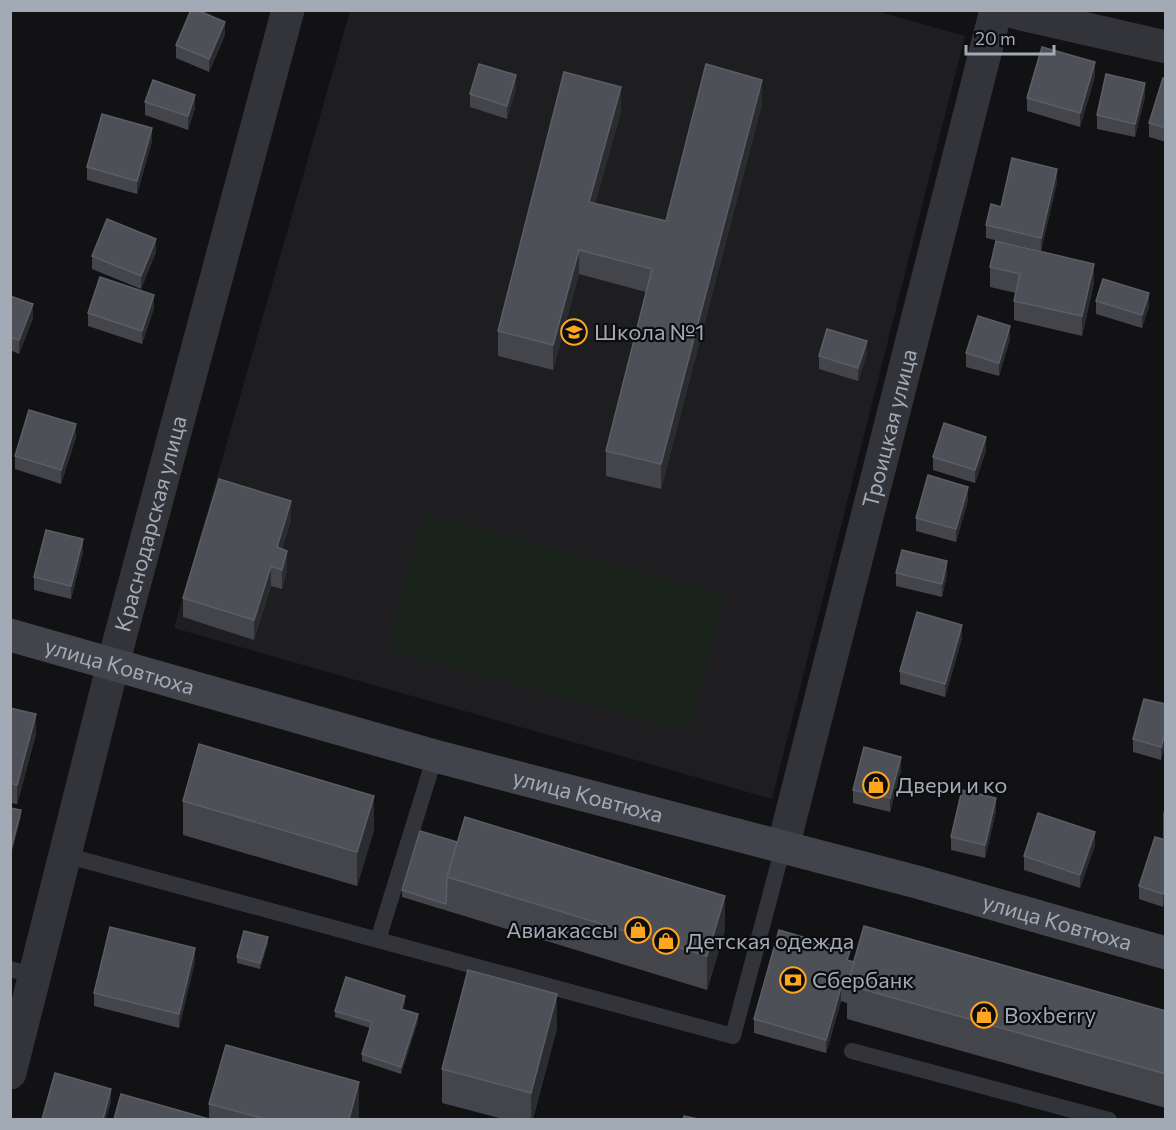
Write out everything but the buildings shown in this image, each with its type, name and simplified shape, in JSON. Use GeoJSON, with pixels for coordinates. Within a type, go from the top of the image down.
{"type":"FeatureCollection","features":[{"type":"Feature","properties":{"kind":"main road","name":"улица Ковтюха"},"geometry":{"type":"LineString","coordinates":[[10,634],[435,756],[917,882],[1166,953]]}},
{"type":"Feature","properties":{"kind":"street","name":"Краснодарская улица"},"geometry":{"type":"LineString","coordinates":[[10,1073],[23,972],[65,855],[113,664],[288,10]]}},
{"type":"Feature","properties":{"kind":"street","name":"Троицкая улица"},"geometry":{"type":"LineString","coordinates":[[783,847],[996,10]]}},
{"type":"Feature","properties":{"kind":"street"},"geometry":{"type":"LineString","coordinates":[[1004,10],[1166,47]]}},
{"type":"Feature","properties":{"kind":"lane"},"geometry":{"type":"LineString","coordinates":[[378,940],[435,756]]}},
{"type":"Feature","properties":{"kind":"lane"},"geometry":{"type":"LineString","coordinates":[[65,855],[733,1036],[783,847]]}},
{"type":"Feature","properties":{"kind":"lane"},"geometry":{"type":"LineString","coordinates":[[852,1051],[1109,1119]]}},
{"type":"Feature","properties":{"kind":"shaded area","name":"Школа №1"},"geometry":{"type":"Polygon","coordinates":[[[873,10],[965,36],[772,799],[174,628],[350,11],[873,10]]]}},
{"type":"Feature","properties":{"kind":"shaded area"},"geometry":{"type":"Polygon","coordinates":[[[424,514],[725,595],[688,731],[387,649],[424,514]]]}},
{"type":"Feature","properties":{"kind":"place","name":"Школа №1"},"geometry":{"type":"Point","coordinates":[574,332]}},
{"type":"Feature","properties":{"kind":"place","name":"Двери и ко"},"geometry":{"type":"Point","coordinates":[876,785]}},
{"type":"Feature","properties":{"kind":"place","name":"Авиакассы"},"geometry":{"type":"Point","coordinates":[638,930]}},
{"type":"Feature","properties":{"kind":"place","name":"Детская одежда"},"geometry":{"type":"Point","coordinates":[666,941]}},
{"type":"Feature","properties":{"kind":"place","name":"Сбербанк"},"geometry":{"type":"Point","coordinates":[793,980]}},
{"type":"Feature","properties":{"kind":"place","name":"Boxberry"},"geometry":{"type":"Point","coordinates":[984,1015]}}]}
